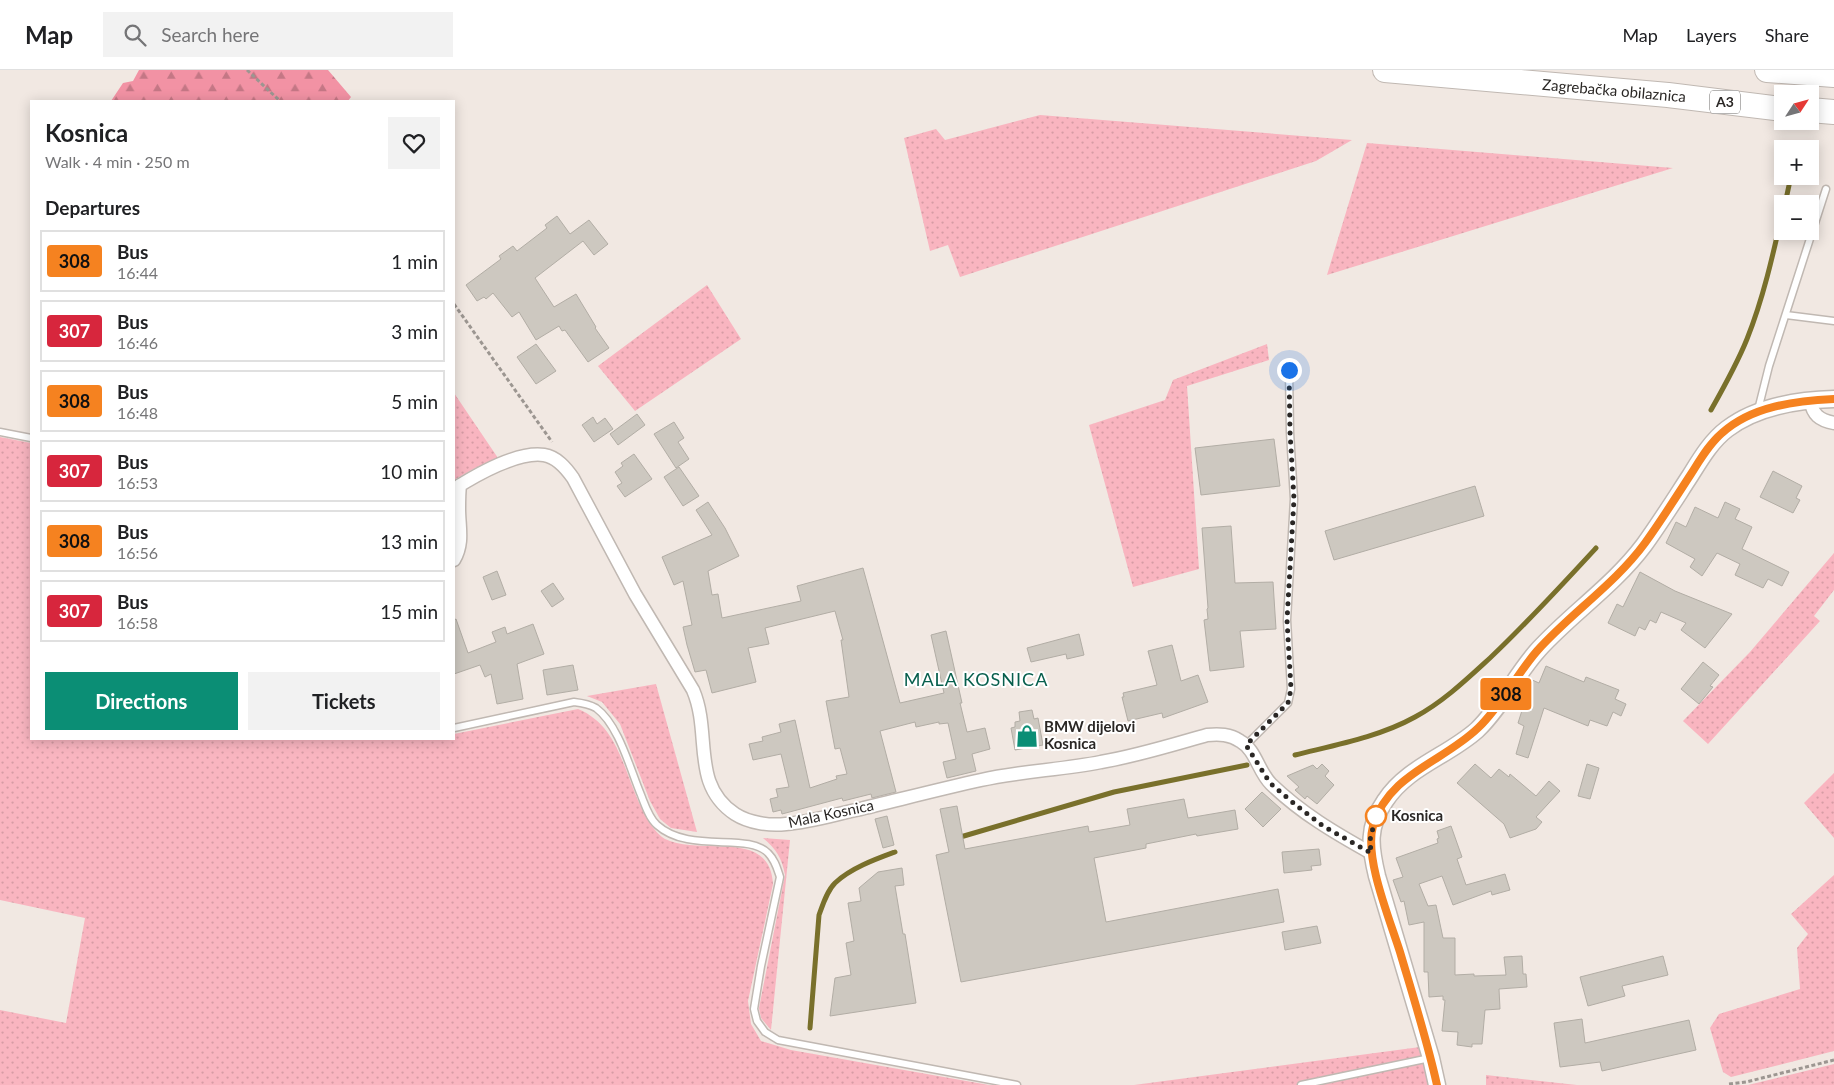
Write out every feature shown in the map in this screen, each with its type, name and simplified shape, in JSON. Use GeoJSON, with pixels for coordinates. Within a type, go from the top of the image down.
{"type":"FeatureCollection","features":[{"type":"Feature","properties":{"kind":"highway","name":"Zagrebačka obilaznica"},"geometry":{"type":"LineString","coordinates":[[1385,70],[1668,95],[1774,108]]}},
{"type":"Feature","properties":{"kind":"highway"},"geometry":{"type":"LineString","coordinates":[[1767,70],[1834,75]]}},
{"type":"Feature","properties":{"kind":"highway"},"geometry":{"type":"LineString","coordinates":[[1819,111],[1834,112]]}},
{"type":"Feature","properties":{"kind":"street"},"geometry":{"type":"LineString","coordinates":[[1437,1085],[1431,1058],[1371,853],[1370,840],[1376,816],[1395,788],[1420,767],[1465,739],[1488,718],[1538,650],[1634,558],[1720,435],[1746,416],[1758,412],[1810,400],[1834,399]]}},
{"type":"Feature","properties":{"kind":"street"},"geometry":{"type":"LineString","coordinates":[[1810,400],[1812,410],[1817,417],[1834,423]]}},
{"type":"Feature","properties":{"kind":"street"},"geometry":{"type":"LineString","coordinates":[[455,558],[459,551],[461,536],[457,487],[500,465],[523,457],[543,455],[554,458],[564,466]]}},
{"type":"Feature","properties":{"kind":"street","name":"Mala Kosnica"},"geometry":{"type":"LineString","coordinates":[[564,466],[573,478],[634,594],[693,690],[702,718],[705,764],[710,785],[722,803],[735,814],[748,820],[785,825],[819,819],[983,780],[1101,762],[1207,735],[1219,734],[1229,736],[1240,740],[1246,745]]}},
{"type":"Feature","properties":{"kind":"street"},"geometry":{"type":"LineString","coordinates":[[1246,745],[1270,783],[1300,809],[1337,834],[1371,853]]}},
{"type":"Feature","properties":{"kind":"lane"},"geometry":{"type":"LineString","coordinates":[[1758,412],[1769,366],[1826,189]]}},
{"type":"Feature","properties":{"kind":"lane"},"geometry":{"type":"LineString","coordinates":[[1786,315],[1834,320]]}},
{"type":"Feature","properties":{"kind":"lane"},"geometry":{"type":"LineString","coordinates":[[1246,745],[1288,703],[1291,689],[1287,620],[1294,499],[1289,370]]}},
{"type":"Feature","properties":{"kind":"lane"},"geometry":{"type":"LineString","coordinates":[[0,432],[30,438]]}},
{"type":"Feature","properties":{"kind":"lane"},"geometry":{"type":"LineString","coordinates":[[455,728],[574,702],[596,708],[615,730],[644,803],[655,824],[668,834],[685,840],[753,845],[768,852],[776,863],[780,877],[754,1009],[756,1021],[765,1032],[778,1040],[1017,1085]]}},
{"type":"Feature","properties":{"kind":"lane"},"geometry":{"type":"LineString","coordinates":[[1301,1085],[1431,1058]]}},
{"type":"Feature","properties":{"kind":"path"},"geometry":{"type":"LineString","coordinates":[[247,70],[279,100]]}},
{"type":"Feature","properties":{"kind":"path"},"geometry":{"type":"LineString","coordinates":[[455,305],[530,410],[553,444],[564,466]]}},
{"type":"Feature","properties":{"kind":"path"},"geometry":{"type":"LineString","coordinates":[[1729,1084],[1746,1082],[1834,1060]]}},
{"type":"Feature","properties":{"kind":"shaded area"},"geometry":{"type":"Polygon","coordinates":[[[1040,115],[1352,140],[1316,161],[960,277],[948,245],[930,251],[904,138],[936,129],[945,140],[1040,115]]]}},
{"type":"Feature","properties":{"kind":"shaded area"},"geometry":{"type":"Polygon","coordinates":[[[1367,143],[1673,168],[1327,275],[1367,143]]]}},
{"type":"Feature","properties":{"kind":"shaded area"},"geometry":{"type":"Polygon","coordinates":[[[707,285],[741,339],[635,411],[598,366],[707,285]]]}},
{"type":"Feature","properties":{"kind":"shaded area"},"geometry":{"type":"Polygon","coordinates":[[[1267,344],[1269,360],[1187,386],[1199,569],[1133,587],[1089,425],[1165,400],[1173,380],[1267,344]]]}},
{"type":"Feature","properties":{"kind":"shaded area"},"geometry":{"type":"Polygon","coordinates":[[[455,394],[498,458],[455,479],[455,394]]]}},
{"type":"Feature","properties":{"kind":"shaded area"},"geometry":{"type":"Polygon","coordinates":[[[0,437],[30,443],[30,740],[455,740],[455,734],[578,709],[593,717],[613,741],[639,802],[648,819],[662,837],[680,844],[747,849],[760,855],[769,866],[773,884],[748,1001],[751,1024],[761,1041],[791,1050],[989,1085],[0,1085],[0,1010],[66,1023],[85,918],[0,900],[0,437]]]}},
{"type":"Feature","properties":{"kind":"shaded area"},"geometry":{"type":"Polygon","coordinates":[[[1834,553],[1834,590],[1814,616],[1820,621],[1708,744],[1683,721],[1750,652],[1834,553]]]}},
{"type":"Feature","properties":{"kind":"shaded area"},"geometry":{"type":"Polygon","coordinates":[[[656,684],[697,832],[671,828],[660,819],[650,801],[620,724],[602,702],[587,696],[656,684]]]}},
{"type":"Feature","properties":{"kind":"shaded area"},"geometry":{"type":"Polygon","coordinates":[[[1834,773],[1834,838],[1804,803],[1834,773]]]}},
{"type":"Feature","properties":{"kind":"shaded area"},"geometry":{"type":"Polygon","coordinates":[[[763,838],[790,840],[771,1030],[761,1018],[759,1008],[785,875],[778,854],[763,838]]]}},
{"type":"Feature","properties":{"kind":"shaded area"},"geometry":{"type":"Polygon","coordinates":[[[1834,875],[1834,1051],[1731,1077],[1723,1072],[1710,1028],[1719,1014],[1800,989],[1797,948],[1808,934],[1791,914],[1834,875]]]}},
{"type":"Feature","properties":{"kind":"shaded area"},"geometry":{"type":"Polygon","coordinates":[[[1420,1047],[1429,1085],[1134,1085],[1420,1047]]]}},
{"type":"Feature","properties":{"kind":"shaded area"},"geometry":{"type":"Polygon","coordinates":[[[1834,1064],[1834,1085],[1748,1085],[1830,1065],[1834,1064]]]}},
{"type":"Feature","properties":{"kind":"shaded area"},"geometry":{"type":"Polygon","coordinates":[[[1486,1075],[1577,1085],[1486,1085],[1486,1075]]]}},
{"type":"Feature","properties":{"kind":"green space"},"geometry":{"type":"Polygon","coordinates":[[[139,70],[328,70],[351,97],[349,100],[112,100],[123,83],[133,81],[139,70]]]}},
{"type":"Feature","properties":{"kind":"building"},"geometry":{"type":"Polygon","coordinates":[[[557,216],[570,234],[589,220],[608,244],[594,255],[583,241],[535,278],[554,307],[576,294],[595,328],[609,348],[588,362],[565,330],[562,331],[559,326],[536,340],[519,312],[512,317],[493,293],[486,299],[484,297],[477,301],[466,285],[501,259],[499,256],[513,246],[517,251],[547,228],[545,225],[557,216]]]}},
{"type":"Feature","properties":{"kind":"building"},"geometry":{"type":"Polygon","coordinates":[[[536,344],[556,371],[536,384],[517,357],[536,344]]]}},
{"type":"Feature","properties":{"kind":"building"},"geometry":{"type":"Polygon","coordinates":[[[637,414],[645,425],[618,445],[610,434],[637,414]]]}},
{"type":"Feature","properties":{"kind":"building"},"geometry":{"type":"Polygon","coordinates":[[[593,417],[597,424],[605,418],[613,429],[594,442],[582,425],[593,417]]]}},
{"type":"Feature","properties":{"kind":"building"},"geometry":{"type":"Polygon","coordinates":[[[674,422],[684,438],[678,442],[689,459],[676,468],[654,434],[674,422]]]}},
{"type":"Feature","properties":{"kind":"building"},"geometry":{"type":"Polygon","coordinates":[[[1274,439],[1280,486],[1201,495],[1195,448],[1274,439]]]}},
{"type":"Feature","properties":{"kind":"building"},"geometry":{"type":"Polygon","coordinates":[[[634,454],[652,479],[625,497],[617,486],[622,483],[615,472],[623,466],[621,463],[634,454]]]}},
{"type":"Feature","properties":{"kind":"building"},"geometry":{"type":"Polygon","coordinates":[[[679,467],[699,496],[683,506],[664,477],[679,467]]]}},
{"type":"Feature","properties":{"kind":"building"},"geometry":{"type":"Polygon","coordinates":[[[1773,471],[1802,486],[1796,498],[1800,500],[1793,513],[1760,497],[1773,471]]]}},
{"type":"Feature","properties":{"kind":"building"},"geometry":{"type":"Polygon","coordinates":[[[1475,486],[1484,516],[1334,560],[1325,531],[1475,486]]]}},
{"type":"Feature","properties":{"kind":"building"},"geometry":{"type":"Polygon","coordinates":[[[708,502],[725,528],[739,556],[708,571],[712,595],[718,594],[722,618],[801,601],[797,586],[863,568],[900,703],[944,693],[931,635],[946,631],[967,732],[985,728],[990,749],[972,754],[976,771],[947,778],[943,762],[956,759],[948,723],[939,724],[939,722],[916,727],[915,722],[880,731],[896,792],[872,798],[871,794],[843,801],[842,798],[782,814],[781,810],[773,812],[770,799],[778,797],[776,789],[789,787],[781,754],[753,760],[749,744],[763,741],[762,737],[781,732],[779,724],[795,720],[810,788],[837,779],[836,776],[847,774],[840,748],[835,749],[826,701],[849,697],[841,640],[843,640],[835,611],[765,628],[769,644],[748,648],[756,682],[712,693],[706,670],[695,672],[687,645],[683,627],[692,625],[683,581],[674,585],[662,557],[712,535],[696,510],[708,502]]]}},
{"type":"Feature","properties":{"kind":"building"},"geometry":{"type":"Polygon","coordinates":[[[1725,502],[1740,509],[1735,519],[1752,527],[1742,549],[1789,572],[1782,586],[1768,579],[1763,588],[1735,575],[1740,564],[1717,553],[1702,576],[1690,567],[1695,559],[1666,543],[1676,522],[1686,527],[1695,507],[1718,518],[1725,502]]]}},
{"type":"Feature","properties":{"kind":"building"},"geometry":{"type":"Polygon","coordinates":[[[1231,526],[1235,583],[1273,582],[1276,629],[1240,631],[1244,667],[1210,671],[1204,620],[1208,619],[1208,608],[1202,528],[1231,526]]]}},
{"type":"Feature","properties":{"kind":"building"},"geometry":{"type":"Polygon","coordinates":[[[497,571],[506,595],[492,600],[483,577],[497,571]]]}},
{"type":"Feature","properties":{"kind":"building"},"geometry":{"type":"Polygon","coordinates":[[[1640,572],[1675,591],[1732,614],[1705,648],[1681,630],[1686,623],[1661,612],[1656,623],[1650,620],[1645,630],[1639,627],[1635,636],[1608,623],[1617,604],[1623,607],[1640,572]]]}},
{"type":"Feature","properties":{"kind":"building"},"geometry":{"type":"Polygon","coordinates":[[[553,583],[564,599],[552,607],[541,591],[553,583]]]}},
{"type":"Feature","properties":{"kind":"building"},"geometry":{"type":"Polygon","coordinates":[[[455,620],[468,653],[496,642],[492,632],[505,627],[507,634],[533,624],[544,654],[517,664],[523,699],[497,704],[491,674],[485,677],[480,665],[455,674],[455,620]]]}},
{"type":"Feature","properties":{"kind":"building"},"geometry":{"type":"Polygon","coordinates":[[[1079,634],[1084,655],[1067,659],[1066,654],[1031,662],[1027,648],[1079,634]]]}},
{"type":"Feature","properties":{"kind":"building"},"geometry":{"type":"Polygon","coordinates":[[[1172,645],[1181,681],[1198,675],[1208,702],[1163,718],[1162,713],[1128,721],[1122,697],[1124,697],[1123,693],[1157,685],[1148,651],[1172,645]]]}},
{"type":"Feature","properties":{"kind":"building"},"geometry":{"type":"Polygon","coordinates":[[[1703,662],[1719,675],[1710,686],[1713,687],[1699,704],[1681,689],[1703,662]]]}},
{"type":"Feature","properties":{"kind":"building"},"geometry":{"type":"Polygon","coordinates":[[[573,665],[578,690],[547,695],[543,670],[573,665]]]}},
{"type":"Feature","properties":{"kind":"building"},"geometry":{"type":"Polygon","coordinates":[[[1546,666],[1584,682],[1586,677],[1619,690],[1615,699],[1626,704],[1621,716],[1613,712],[1607,726],[1590,720],[1588,726],[1544,708],[1528,758],[1516,754],[1524,726],[1518,723],[1525,701],[1522,699],[1530,679],[1539,683],[1546,666]]]}},
{"type":"Feature","properties":{"kind":"building","name":"BMW dijelovi Kosnica"},"geometry":{"type":"Polygon","coordinates":[[[1032,710],[1034,719],[1038,718],[1043,745],[1015,750],[1011,728],[1015,727],[1015,722],[1020,721],[1019,712],[1032,710]]]}},
{"type":"Feature","properties":{"kind":"building"},"geometry":{"type":"Polygon","coordinates":[[[1322,764],[1329,771],[1325,776],[1334,785],[1317,804],[1307,796],[1305,799],[1295,790],[1299,787],[1287,776],[1313,765],[1317,769],[1322,764]]]}},
{"type":"Feature","properties":{"kind":"building"},"geometry":{"type":"Polygon","coordinates":[[[1475,764],[1491,778],[1499,769],[1509,777],[1510,774],[1536,796],[1549,781],[1560,791],[1536,817],[1542,822],[1536,829],[1510,838],[1504,824],[1457,783],[1475,764]]]}},
{"type":"Feature","properties":{"kind":"building"},"geometry":{"type":"Polygon","coordinates":[[[1587,764],[1599,768],[1590,799],[1578,796],[1587,764]]]}},
{"type":"Feature","properties":{"kind":"building"},"geometry":{"type":"Polygon","coordinates":[[[1262,792],[1281,809],[1263,827],[1245,809],[1262,792]]]}},
{"type":"Feature","properties":{"kind":"building"},"geometry":{"type":"Polygon","coordinates":[[[1184,799],[1188,818],[1235,810],[1238,829],[1197,836],[1196,834],[1146,844],[1146,848],[1094,858],[1106,922],[1278,889],[1284,922],[961,982],[936,855],[949,852],[940,809],[957,806],[965,849],[1088,826],[1089,832],[1130,825],[1127,809],[1184,799]]]}},
{"type":"Feature","properties":{"kind":"building"},"geometry":{"type":"Polygon","coordinates":[[[887,816],[894,845],[883,848],[875,819],[887,816]]]}},
{"type":"Feature","properties":{"kind":"building"},"geometry":{"type":"Polygon","coordinates":[[[1451,826],[1462,857],[1457,859],[1466,885],[1505,874],[1510,890],[1492,895],[1491,891],[1453,905],[1442,876],[1419,884],[1428,906],[1436,905],[1443,938],[1455,938],[1455,975],[1506,975],[1504,957],[1522,956],[1523,974],[1526,974],[1527,987],[1499,989],[1500,1009],[1485,1010],[1482,1044],[1472,1044],[1472,1047],[1457,1045],[1458,1032],[1442,1031],[1445,1000],[1443,1000],[1443,996],[1429,997],[1428,972],[1424,972],[1424,922],[1409,925],[1404,901],[1401,902],[1393,880],[1403,877],[1396,858],[1438,843],[1437,831],[1451,826]]]}},
{"type":"Feature","properties":{"kind":"building"},"geometry":{"type":"Polygon","coordinates":[[[1319,849],[1321,865],[1311,866],[1312,870],[1284,873],[1282,852],[1319,849]]]}},
{"type":"Feature","properties":{"kind":"building"},"geometry":{"type":"Polygon","coordinates":[[[902,868],[904,885],[895,886],[916,1003],[830,1016],[835,978],[851,975],[846,943],[854,941],[848,903],[861,901],[859,888],[878,872],[902,868]]]}},
{"type":"Feature","properties":{"kind":"building"},"geometry":{"type":"Polygon","coordinates":[[[1317,926],[1321,943],[1285,950],[1282,932],[1317,926]]]}},
{"type":"Feature","properties":{"kind":"building"},"geometry":{"type":"Polygon","coordinates":[[[1663,956],[1668,975],[1622,986],[1625,996],[1588,1006],[1580,977],[1663,956]]]}},
{"type":"Feature","properties":{"kind":"building"},"geometry":{"type":"Polygon","coordinates":[[[1582,1019],[1585,1043],[1689,1020],[1696,1050],[1602,1071],[1600,1062],[1560,1067],[1554,1023],[1582,1019]]]}},
{"type":"Feature","properties":{"kind":"waterway"},"geometry":{"type":"LineString","coordinates":[[1787,195],[1789,185]]}},
{"type":"Feature","properties":{"kind":"waterway"},"geometry":{"type":"LineString","coordinates":[[1711,410],[1735,366],[1753,324],[1776,240]]}},
{"type":"Feature","properties":{"kind":"waterway"},"geometry":{"type":"LineString","coordinates":[[1295,755],[1356,740],[1387,730],[1415,717],[1435,704],[1464,682],[1504,645],[1596,548]]}},
{"type":"Feature","properties":{"kind":"waterway"},"geometry":{"type":"LineString","coordinates":[[957,838],[1114,792],[1247,765]]}},
{"type":"Feature","properties":{"kind":"waterway"},"geometry":{"type":"LineString","coordinates":[[810,1028],[819,915],[827,894],[832,886],[848,873],[864,864],[895,852]]}},
{"type":"Feature","properties":{"kind":"bus line","name":"308"},"geometry":{"type":"LineString","coordinates":[[1437,1085],[1431,1058],[1371,853],[1370,840],[1376,816],[1395,788],[1407,776],[1477,730],[1498,706],[1538,650],[1634,558],[1720,435],[1746,416],[1758,412],[1792,403],[1834,399]]}},
{"type":"Feature","properties":{"kind":"place","name":"BMW dijelovi Kosnica"},"geometry":{"type":"Point","coordinates":[1027,736]}},
{"type":"Feature","properties":{"kind":"place","name":"Kosnica"},"geometry":{"type":"Point","coordinates":[1376,816]}},
{"type":"Feature","properties":{"kind":"district","name":"MALA KOSNICA"},"geometry":{"type":"Point","coordinates":[976,680]}},
{"type":"Feature","properties":{"kind":"route"},"geometry":{"type":"LineString","coordinates":[[1289,370],[1294,499],[1287,620],[1291,689],[1288,703],[1246,745],[1270,783],[1323,826],[1371,853],[1370,840],[1376,816]]}}]}
